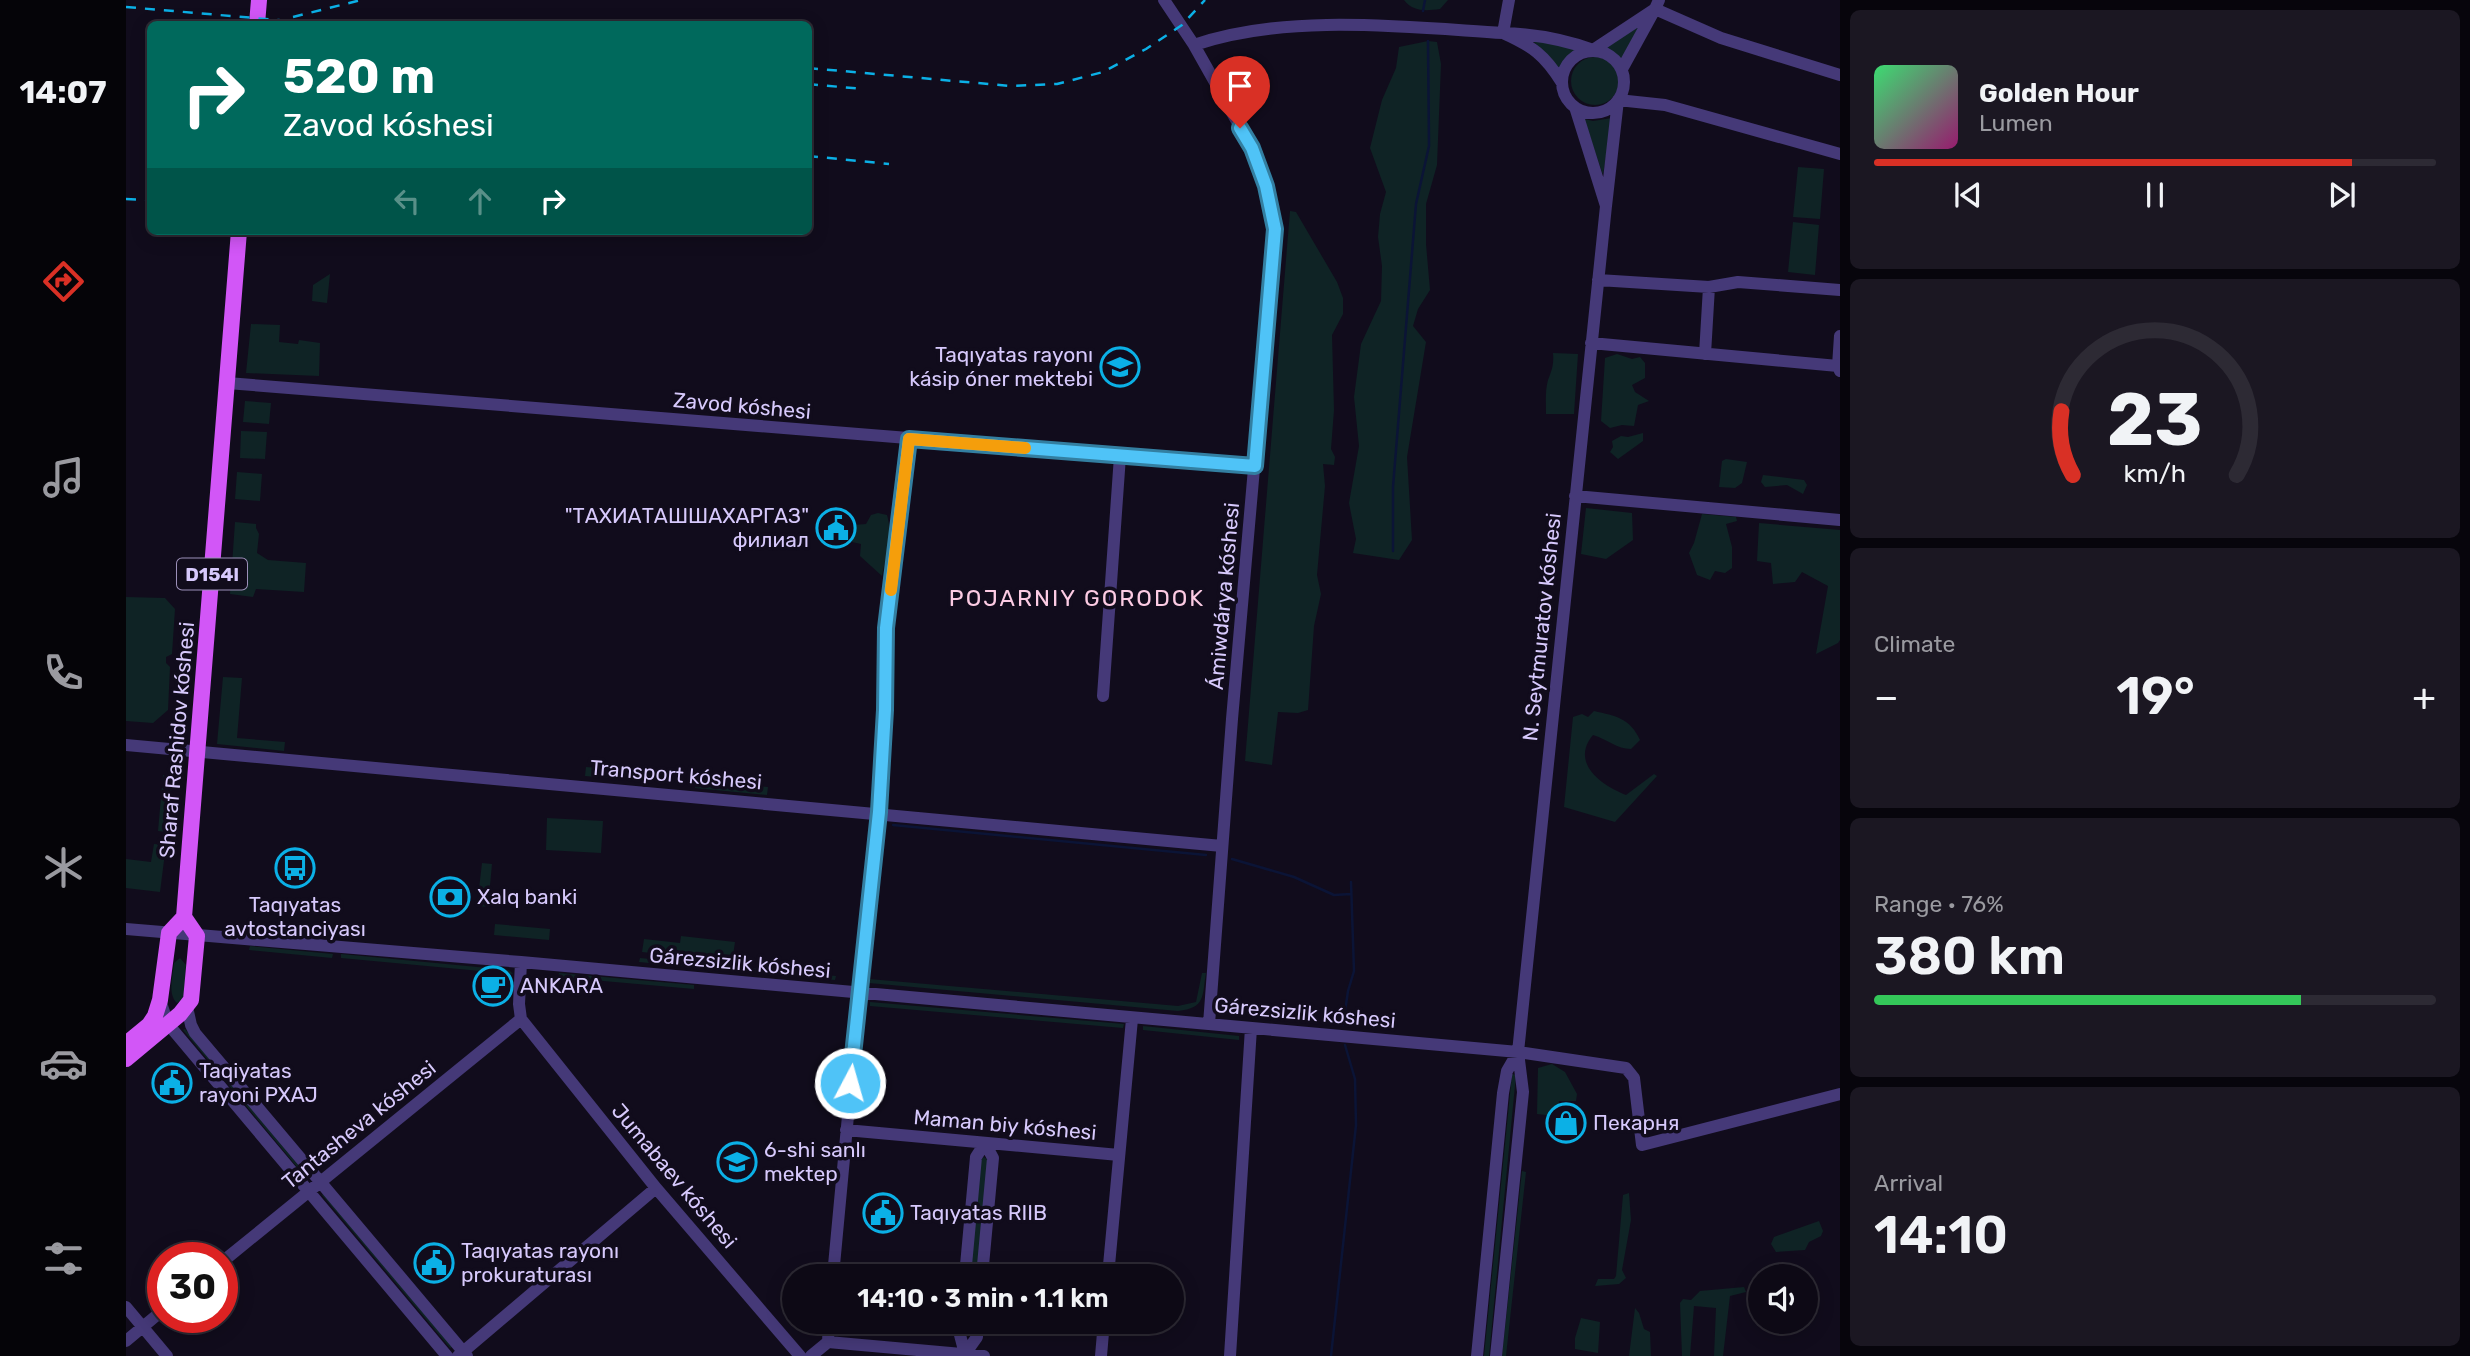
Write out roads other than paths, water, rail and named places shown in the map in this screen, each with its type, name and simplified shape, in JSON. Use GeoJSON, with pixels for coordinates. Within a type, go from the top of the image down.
{"type":"FeatureCollection","features":[{"type":"Feature","properties":{"kind":"main road"},"geometry":{"type":"LineString","coordinates":[[257,21],[259,0]]}},
{"type":"Feature","properties":{"kind":"main road","name":"Sharaf Rashidov kóshesi"},"geometry":{"type":"LineString","coordinates":[[184,917],[239,235]]}},
{"type":"Feature","properties":{"kind":"main road"},"geometry":{"type":"LineString","coordinates":[[126,1059],[158,1028],[187,1007],[193,992],[197,936],[184,917],[169,933],[160,1000],[155,1016],[158,1028]]}},
{"type":"Feature","properties":{"kind":"main road"},"geometry":{"type":"LineString","coordinates":[[126,1044],[158,1028]]}},
{"type":"Feature","properties":{"kind":"street","name":"Ámiwdárya kóshesi"},"geometry":{"type":"LineString","coordinates":[[1164,0],[1194,45],[1252,148],[1266,186],[1275,229],[1209,1024]]}},
{"type":"Feature","properties":{"kind":"street"},"geometry":{"type":"LineString","coordinates":[[1503,33],[1509,0]]}},
{"type":"Feature","properties":{"kind":"street"},"geometry":{"type":"LineString","coordinates":[[1562,83],[1567,64],[1574,57],[1593,50],[1657,5]]}},
{"type":"Feature","properties":{"kind":"street"},"geometry":{"type":"LineString","coordinates":[[1622,69],[1657,5]]}},
{"type":"Feature","properties":{"kind":"street"},"geometry":{"type":"LineString","coordinates":[[1657,5],[1721,38],[1840,75]]}},
{"type":"Feature","properties":{"kind":"street"},"geometry":{"type":"LineString","coordinates":[[1194,45],[1215,38],[1279,28],[1375,25],[1539,34],[1610,56],[1622,69],[1624,85],[1618,100],[1602,112],[1593,113],[1574,107]]}},
{"type":"Feature","properties":{"kind":"street"},"geometry":{"type":"LineString","coordinates":[[1503,33],[1532,45],[1551,65],[1562,83],[1564,92],[1574,107],[1606,206]]}},
{"type":"Feature","properties":{"kind":"street"},"geometry":{"type":"LineString","coordinates":[[1618,100],[1665,106],[1840,154]]}},
{"type":"Feature","properties":{"kind":"street","name":"N. Seytmuratov kóshesi"},"geometry":{"type":"LineString","coordinates":[[1518,1052],[1618,100]]}},
{"type":"Feature","properties":{"kind":"street"},"geometry":{"type":"LineString","coordinates":[[1598,280],[1709,287],[1738,282],[1840,290]]}},
{"type":"Feature","properties":{"kind":"street"},"geometry":{"type":"LineString","coordinates":[[1705,354],[1709,287]]}},
{"type":"Feature","properties":{"kind":"street"},"geometry":{"type":"LineString","coordinates":[[1591,343],[1839,369],[1840,337]]}},
{"type":"Feature","properties":{"kind":"street","name":"Zavod kóshesi"},"geometry":{"type":"LineString","coordinates":[[227,383],[1255,466]]}},
{"type":"Feature","properties":{"kind":"street"},"geometry":{"type":"LineString","coordinates":[[834,1264],[879,812],[885,710],[886,628],[909,439]]}},
{"type":"Feature","properties":{"kind":"street"},"geometry":{"type":"LineString","coordinates":[[1103,696],[1120,456]]}},
{"type":"Feature","properties":{"kind":"street"},"geometry":{"type":"LineString","coordinates":[[1575,496],[1840,520]]}},
{"type":"Feature","properties":{"kind":"street","name":"Transport kóshesi"},"geometry":{"type":"LineString","coordinates":[[126,745],[1222,845]]}},
{"type":"Feature","properties":{"kind":"street","name":"Gárezsizlik kóshesi"},"geometry":{"type":"LineString","coordinates":[[126,929],[1518,1052],[1626,1068],[1634,1078],[1642,1145],[1840,1094]]}},
{"type":"Feature","properties":{"kind":"street"},"geometry":{"type":"LineString","coordinates":[[521,962],[521,1019]]}},
{"type":"Feature","properties":{"kind":"street"},"geometry":{"type":"LineString","coordinates":[[187,1007],[195,1033],[463,1355],[656,1188]]}},
{"type":"Feature","properties":{"kind":"street","name":"Tantasheva kóshesi"},"geometry":{"type":"LineString","coordinates":[[238,1249],[521,1019]]}},
{"type":"Feature","properties":{"kind":"street","name":"Jumabaev kóshesi"},"geometry":{"type":"LineString","coordinates":[[521,1019],[656,1188],[800,1356]]}},
{"type":"Feature","properties":{"kind":"street"},"geometry":{"type":"LineString","coordinates":[[1109,1264],[1132,1019]]}},
{"type":"Feature","properties":{"kind":"street"},"geometry":{"type":"LineString","coordinates":[[158,1028],[309,1191],[447,1356]]}},
{"type":"Feature","properties":{"kind":"street"},"geometry":{"type":"LineString","coordinates":[[1230,1356],[1251,1028]]}},
{"type":"Feature","properties":{"kind":"street"},"geometry":{"type":"LineString","coordinates":[[1477,1356],[1503,1093],[1507,1071],[1518,1052]]}},
{"type":"Feature","properties":{"kind":"street"},"geometry":{"type":"LineString","coordinates":[[1496,1356],[1523,1092],[1518,1052]]}},
{"type":"Feature","properties":{"kind":"street","name":"Maman biy kóshesi"},"geometry":{"type":"LineString","coordinates":[[846,1130],[1119,1155]]}},
{"type":"Feature","properties":{"kind":"street"},"geometry":{"type":"LineString","coordinates":[[966,1264],[976,1157],[985,1143],[993,1158],[983,1264]]}},
{"type":"Feature","properties":{"kind":"street"},"geometry":{"type":"LineString","coordinates":[[126,1307],[167,1356]]}},
{"type":"Feature","properties":{"kind":"street"},"geometry":{"type":"LineString","coordinates":[[126,1341],[147,1324]]}},
{"type":"Feature","properties":{"kind":"street"},"geometry":{"type":"LineString","coordinates":[[828,1334],[828,1342]]}},
{"type":"Feature","properties":{"kind":"street"},"geometry":{"type":"LineString","coordinates":[[960,1334],[965,1354]]}},
{"type":"Feature","properties":{"kind":"street"},"geometry":{"type":"LineString","coordinates":[[965,1354],[977,1334]]}},
{"type":"Feature","properties":{"kind":"street"},"geometry":{"type":"LineString","coordinates":[[1101,1356],[1103,1334]]}},
{"type":"Feature","properties":{"kind":"street"},"geometry":{"type":"LineString","coordinates":[[811,1356],[828,1342],[984,1356]]}},
{"type":"Feature","properties":{"kind":"waterway"},"geometry":{"type":"LineString","coordinates":[[1423,11],[1425,0]]}},
{"type":"Feature","properties":{"kind":"waterway"},"geometry":{"type":"LineString","coordinates":[[1393,551],[1393,487],[1416,204],[1429,146],[1428,41]]}},
{"type":"Feature","properties":{"kind":"waterway"},"geometry":{"type":"LineString","coordinates":[[893,825],[1206,855]]}},
{"type":"Feature","properties":{"kind":"waterway"},"geometry":{"type":"LineString","coordinates":[[1232,859],[1294,877],[1334,895],[1351,894]]}},
{"type":"Feature","properties":{"kind":"waterway"},"geometry":{"type":"LineString","coordinates":[[1343,1025],[1354,971],[1351,882]]}},
{"type":"Feature","properties":{"kind":"waterway"},"geometry":{"type":"LineString","coordinates":[[1331,1356],[1356,1125],[1355,1079],[1345,1045]]}},
{"type":"Feature","properties":{"kind":"railway"},"geometry":{"type":"LineString","coordinates":[[293,17],[361,0]]}},
{"type":"Feature","properties":{"kind":"railway"},"geometry":{"type":"LineString","coordinates":[[812,68],[1011,86],[1057,84],[1103,72],[1146,49],[1182,25],[1205,0]]}},
{"type":"Feature","properties":{"kind":"railway"},"geometry":{"type":"LineString","coordinates":[[126,7],[289,21]]}},
{"type":"Feature","properties":{"kind":"railway"},"geometry":{"type":"LineString","coordinates":[[812,84],[863,89]]}},
{"type":"Feature","properties":{"kind":"railway"},"geometry":{"type":"LineString","coordinates":[[812,156],[889,164]]}},
{"type":"Feature","properties":{"kind":"railway"},"geometry":{"type":"LineString","coordinates":[[126,199],[147,200]]}},
{"type":"Feature","properties":{"kind":"place","name":"Taqıyatas rayonı kásip óner mektebi"},"geometry":{"type":"Point","coordinates":[1120,367]}},
{"type":"Feature","properties":{"kind":"place","name":"\"ТАХИАТАШШАХАРГАЗ\" филиал"},"geometry":{"type":"Point","coordinates":[836,528]}},
{"type":"Feature","properties":{"kind":"place","name":"Taqıyatas avtostanciyası"},"geometry":{"type":"Point","coordinates":[295,868]}},
{"type":"Feature","properties":{"kind":"place","name":"Xalq banki"},"geometry":{"type":"Point","coordinates":[450,897]}},
{"type":"Feature","properties":{"kind":"place","name":"ANKARA"},"geometry":{"type":"Point","coordinates":[493,986]}},
{"type":"Feature","properties":{"kind":"place","name":"Taqiyatas rayoni PXAJ"},"geometry":{"type":"Point","coordinates":[172,1083]}},
{"type":"Feature","properties":{"kind":"place","name":"Пекарня"},"geometry":{"type":"Point","coordinates":[1566,1123]}},
{"type":"Feature","properties":{"kind":"place","name":"6-shi sanlı mektep"},"geometry":{"type":"Point","coordinates":[737,1162]}},
{"type":"Feature","properties":{"kind":"place","name":"Taqıyatas RIIB"},"geometry":{"type":"Point","coordinates":[883,1213]}},
{"type":"Feature","properties":{"kind":"place","name":"Taqıyatas rayonı prokuraturası"},"geometry":{"type":"Point","coordinates":[434,1263]}},
{"type":"Feature","properties":{"kind":"district","name":"POJARNIY GORODOK"},"geometry":{"type":"Point","coordinates":[1077,598]}}]}
